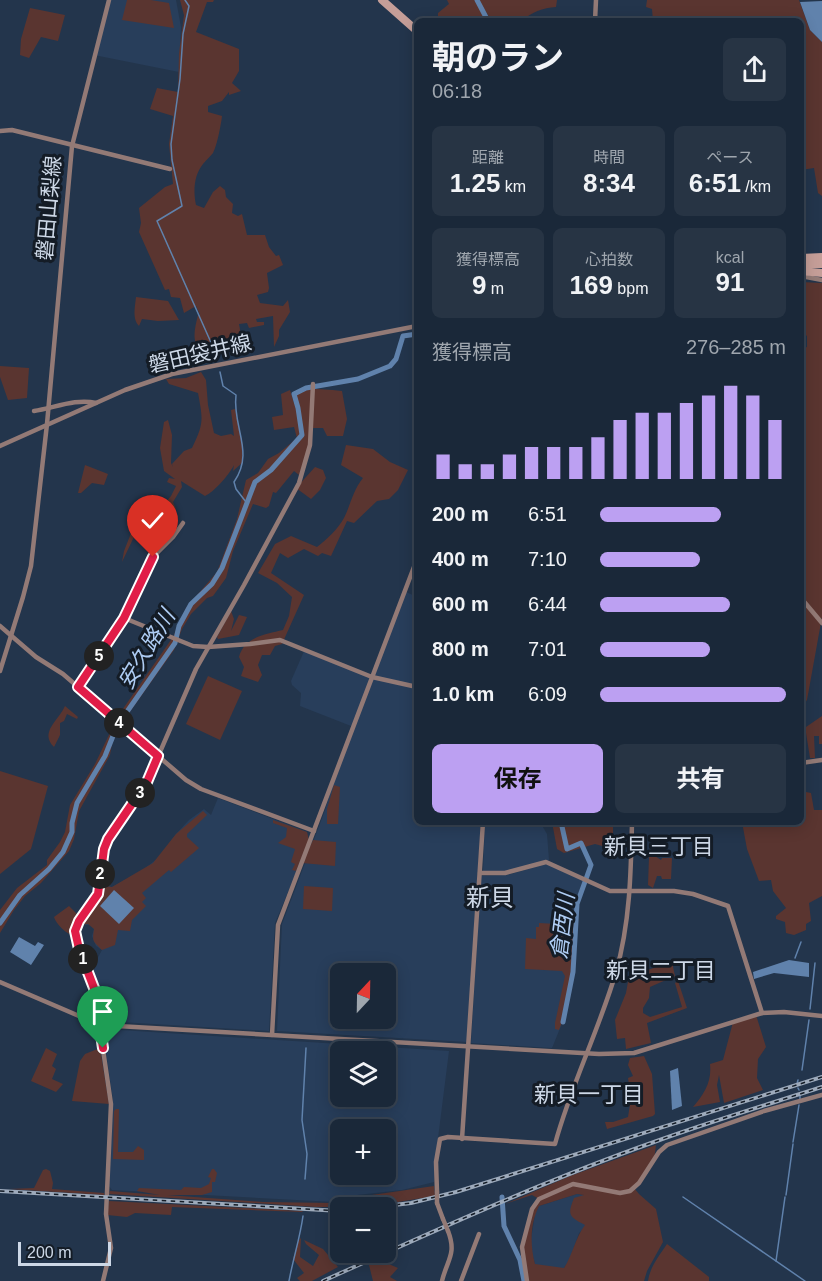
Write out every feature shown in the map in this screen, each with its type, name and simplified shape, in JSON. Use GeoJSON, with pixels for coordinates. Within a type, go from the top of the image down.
{"type":"FeatureCollection","features":[{"type":"Feature","properties":{"kind":"highway"},"geometry":{"type":"LineString","coordinates":[[382,0],[414,28]]}},
{"type":"Feature","properties":{"kind":"highway"},"geometry":{"type":"LineString","coordinates":[[389,0],[414,21]]}},
{"type":"Feature","properties":{"kind":"highway"},"geometry":{"type":"LineString","coordinates":[[804,258],[822,257]]}},
{"type":"Feature","properties":{"kind":"highway"},"geometry":{"type":"LineString","coordinates":[[804,265],[822,269]]}},
{"type":"Feature","properties":{"kind":"highway"},"geometry":{"type":"LineString","coordinates":[[804,270],[822,269]]}},
{"type":"Feature","properties":{"kind":"street","name":"磐田山梨線"},"geometry":{"type":"LineString","coordinates":[[0,671],[31,566],[47,424],[72,146],[109,0]]}},
{"type":"Feature","properties":{"kind":"street"},"geometry":{"type":"LineString","coordinates":[[595,18],[596,0]]}},
{"type":"Feature","properties":{"kind":"street"},"geometry":{"type":"LineString","coordinates":[[0,131],[12,130],[170,170]]}},
{"type":"Feature","properties":{"kind":"street"},"geometry":{"type":"LineString","coordinates":[[804,277],[822,280]]}},
{"type":"Feature","properties":{"kind":"street","name":"磐田袋井線"},"geometry":{"type":"LineString","coordinates":[[0,446],[146,382],[196,368],[414,327]]}},
{"type":"Feature","properties":{"kind":"street"},"geometry":{"type":"LineString","coordinates":[[103,1281],[111,1248],[106,1214],[111,1104],[94,988],[77,944],[76,926],[98,894],[104,849],[108,839],[147,782],[186,690],[299,483],[310,446],[313,384]]}},
{"type":"Feature","properties":{"kind":"street"},"geometry":{"type":"LineString","coordinates":[[34,411],[76,402],[96,403]]}},
{"type":"Feature","properties":{"kind":"street"},"geometry":{"type":"LineString","coordinates":[[78,687],[124,618],[153,557],[183,523]]}},
{"type":"Feature","properties":{"kind":"street"},"geometry":{"type":"LineString","coordinates":[[272,1035],[278,924],[414,567]]}},
{"type":"Feature","properties":{"kind":"street"},"geometry":{"type":"LineString","coordinates":[[804,602],[822,623]]}},
{"type":"Feature","properties":{"kind":"street"},"geometry":{"type":"LineString","coordinates":[[124,618],[193,646],[208,647],[280,640],[372,677],[414,686]]}},
{"type":"Feature","properties":{"kind":"street"},"geometry":{"type":"LineString","coordinates":[[0,626],[36,657],[63,674],[186,780],[201,789],[314,831]]}},
{"type":"Feature","properties":{"kind":"street"},"geometry":{"type":"LineString","coordinates":[[804,763],[822,760]]}},
{"type":"Feature","properties":{"kind":"street"},"geometry":{"type":"LineString","coordinates":[[462,1139],[483,825]]}},
{"type":"Feature","properties":{"kind":"street"},"geometry":{"type":"LineString","coordinates":[[442,1281],[452,1252],[452,1244],[438,1203],[436,1162],[440,1139],[448,1137],[555,1144],[617,971],[630,891],[632,825]]}},
{"type":"Feature","properties":{"kind":"street"},"geometry":{"type":"LineString","coordinates":[[480,873],[505,873],[546,862],[610,891],[674,891],[693,894],[728,906],[762,1013]]}},
{"type":"Feature","properties":{"kind":"street"},"geometry":{"type":"LineString","coordinates":[[0,982],[100,1025],[587,1054],[634,1053],[762,1013],[784,1012],[822,1016]]}},
{"type":"Feature","properties":{"kind":"street"},"geometry":{"type":"LineString","coordinates":[[527,1281],[522,1251],[523,1243],[532,1209],[539,1199],[573,1184],[620,1193],[630,1191],[639,1183],[659,1152],[667,1145],[764,1111],[822,1095]]}},
{"type":"Feature","properties":{"kind":"street"},"geometry":{"type":"LineString","coordinates":[[461,1281],[479,1234]]}},
{"type":"Feature","properties":{"kind":"shaded area"},"geometry":{"type":"Polygon","coordinates":[[[109,0],[176,0],[181,27],[179,72],[94,55],[109,0]]]}},
{"type":"Feature","properties":{"kind":"shaded area"},"geometry":{"type":"Polygon","coordinates":[[[127,0],[169,3],[174,28],[122,20],[127,0]]]}},
{"type":"Feature","properties":{"kind":"shaded area"},"geometry":{"type":"Polygon","coordinates":[[[180,0],[214,0],[207,2],[196,32],[239,49],[239,71],[232,83],[241,91],[229,95],[229,92],[222,101],[208,106],[208,112],[222,116],[214,150],[198,173],[195,183],[195,200],[196,205],[204,208],[213,192],[220,186],[233,204],[232,213],[238,216],[242,214],[247,235],[265,235],[269,247],[276,256],[279,255],[283,265],[267,273],[268,292],[257,295],[260,303],[283,306],[288,300],[290,312],[279,330],[274,347],[273,316],[256,319],[257,322],[264,322],[264,325],[249,328],[247,323],[239,324],[244,352],[241,354],[233,350],[207,353],[207,355],[202,352],[195,338],[198,315],[200,315],[196,306],[184,313],[180,298],[171,297],[169,289],[165,290],[139,232],[141,223],[139,208],[165,187],[173,184],[169,144],[173,116],[150,109],[157,88],[178,92],[179,53],[184,15],[180,0]]]}},
{"type":"Feature","properties":{"kind":"shaded area"},"geometry":{"type":"Polygon","coordinates":[[[447,0],[475,0],[484,18],[438,18],[438,13],[449,4],[447,0]]]}},
{"type":"Feature","properties":{"kind":"shaded area"},"geometry":{"type":"Polygon","coordinates":[[[478,0],[557,0],[556,7],[546,8],[526,18],[490,18],[478,0]]]}},
{"type":"Feature","properties":{"kind":"shaded area"},"geometry":{"type":"Polygon","coordinates":[[[647,0],[799,0],[810,30],[822,42],[822,196],[818,193],[814,168],[804,170],[804,18],[653,18],[652,9],[646,7],[647,0]]]}},
{"type":"Feature","properties":{"kind":"shaded area"},"geometry":{"type":"Polygon","coordinates":[[[822,1],[822,42],[810,30],[800,2],[822,1]]]}},
{"type":"Feature","properties":{"kind":"shaded area"},"geometry":{"type":"Polygon","coordinates":[[[30,8],[65,15],[58,41],[41,37],[29,58],[20,55],[21,39],[30,8]]]}},
{"type":"Feature","properties":{"kind":"shaded area"},"geometry":{"type":"Polygon","coordinates":[[[804,282],[822,283],[822,617],[807,700],[804,704],[804,348],[807,347],[807,336],[804,334],[804,282]]]}},
{"type":"Feature","properties":{"kind":"shaded area"},"geometry":{"type":"Polygon","coordinates":[[[136,297],[168,301],[179,320],[142,319],[139,326],[135,316],[136,297]]]}},
{"type":"Feature","properties":{"kind":"shaded area"},"geometry":{"type":"Polygon","coordinates":[[[0,366],[29,368],[27,398],[8,400],[0,377],[0,366]]]}},
{"type":"Feature","properties":{"kind":"shaded area"},"geometry":{"type":"Polygon","coordinates":[[[201,372],[206,380],[214,433],[221,436],[231,434],[234,436],[231,410],[235,409],[243,446],[242,463],[233,471],[234,465],[221,483],[205,496],[181,481],[182,487],[173,502],[176,509],[142,520],[122,562],[137,518],[159,510],[176,486],[167,482],[169,478],[175,479],[164,471],[160,448],[164,422],[168,420],[172,435],[171,463],[173,467],[172,464],[184,451],[192,448],[199,433],[201,416],[198,393],[169,384],[166,379],[186,378],[201,372]]]}},
{"type":"Feature","properties":{"kind":"shaded area"},"geometry":{"type":"Polygon","coordinates":[[[309,388],[342,391],[347,419],[343,436],[327,436],[323,428],[312,428],[304,464],[299,475],[294,471],[276,493],[273,492],[269,506],[266,508],[253,504],[233,551],[226,578],[213,596],[207,598],[191,614],[174,650],[119,727],[110,755],[79,811],[74,839],[69,851],[41,883],[25,896],[0,933],[0,910],[17,888],[47,865],[47,860],[65,832],[70,805],[95,764],[118,716],[173,637],[186,608],[217,572],[237,519],[246,480],[258,473],[268,459],[297,438],[294,427],[274,430],[272,417],[283,415],[281,394],[290,390],[294,403],[296,392],[309,388]]]}},
{"type":"Feature","properties":{"kind":"shaded area"},"geometry":{"type":"Polygon","coordinates":[[[346,445],[373,449],[390,462],[408,470],[398,490],[389,499],[377,501],[354,523],[347,521],[331,556],[322,553],[318,556],[304,549],[288,558],[280,553],[271,573],[304,595],[282,644],[275,646],[270,655],[262,655],[258,665],[262,675],[258,682],[241,676],[244,667],[239,657],[246,645],[257,638],[283,630],[289,616],[292,597],[277,583],[258,573],[275,544],[291,536],[317,547],[342,522],[363,478],[341,465],[346,445]]]}},
{"type":"Feature","properties":{"kind":"shaded area"},"geometry":{"type":"Polygon","coordinates":[[[85,465],[108,474],[104,485],[92,483],[78,493],[85,465]]]}},
{"type":"Feature","properties":{"kind":"shaded area"},"geometry":{"type":"Polygon","coordinates":[[[315,467],[323,470],[326,478],[320,490],[311,499],[296,488],[315,467]]]}},
{"type":"Feature","properties":{"kind":"shaded area"},"geometry":{"type":"Polygon","coordinates":[[[404,591],[414,596],[414,825],[481,825],[467,1042],[277,1031],[282,924],[324,813],[351,726],[300,706],[301,693],[291,681],[305,649],[372,677],[404,591]]]}},
{"type":"Feature","properties":{"kind":"shaded area"},"geometry":{"type":"Polygon","coordinates":[[[231,611],[234,619],[231,631],[239,615],[247,617],[239,635],[218,639],[217,637],[231,611]]]}},
{"type":"Feature","properties":{"kind":"shaded area"},"geometry":{"type":"Polygon","coordinates":[[[208,676],[242,691],[220,740],[186,724],[208,676]]]}},
{"type":"Feature","properties":{"kind":"shaded area"},"geometry":{"type":"Polygon","coordinates":[[[65,706],[78,717],[77,719],[67,714],[64,721],[60,723],[60,735],[54,747],[50,742],[49,731],[65,706]]]}},
{"type":"Feature","properties":{"kind":"shaded area"},"geometry":{"type":"Polygon","coordinates":[[[822,716],[822,744],[819,744],[819,736],[814,736],[815,758],[810,758],[804,732],[804,726],[806,727],[822,716]]]}},
{"type":"Feature","properties":{"kind":"shaded area"},"geometry":{"type":"Polygon","coordinates":[[[0,771],[48,786],[31,849],[0,874],[0,771]]]}},
{"type":"Feature","properties":{"kind":"shaded area"},"geometry":{"type":"Polygon","coordinates":[[[334,785],[340,787],[338,824],[327,824],[327,809],[334,785]]]}},
{"type":"Feature","properties":{"kind":"shaded area"},"geometry":{"type":"Polygon","coordinates":[[[804,789],[811,793],[814,810],[822,810],[822,896],[809,903],[811,921],[806,924],[806,930],[794,935],[786,933],[785,922],[776,919],[776,916],[786,908],[773,891],[771,880],[759,881],[747,849],[743,825],[804,825],[804,789]]]}},
{"type":"Feature","properties":{"kind":"shaded area"},"geometry":{"type":"Polygon","coordinates":[[[218,798],[307,832],[296,873],[275,923],[269,1031],[104,1021],[98,988],[89,966],[95,963],[102,950],[96,946],[92,936],[94,929],[91,925],[77,925],[98,899],[102,881],[105,886],[112,887],[143,870],[158,858],[189,820],[204,809],[211,815],[218,798]]]}},
{"type":"Feature","properties":{"kind":"shaded area"},"geometry":{"type":"Polygon","coordinates":[[[203,811],[207,815],[187,834],[187,837],[199,848],[142,893],[146,898],[142,902],[146,906],[132,920],[130,931],[118,930],[115,945],[102,950],[94,941],[94,929],[88,924],[77,925],[75,936],[65,931],[57,923],[54,917],[69,906],[80,917],[85,913],[98,897],[102,881],[105,886],[112,887],[153,863],[176,834],[203,811]]]}},
{"type":"Feature","properties":{"kind":"shaded area"},"geometry":{"type":"Polygon","coordinates":[[[273,820],[307,832],[309,840],[296,871],[292,870],[295,864],[291,862],[295,849],[278,843],[286,837],[287,828],[273,823],[273,820]]]}},
{"type":"Feature","properties":{"kind":"shaded area"},"geometry":{"type":"Polygon","coordinates":[[[485,825],[542,825],[547,834],[549,860],[508,871],[483,871],[485,825]]]}},
{"type":"Feature","properties":{"kind":"shaded area"},"geometry":{"type":"Polygon","coordinates":[[[553,825],[559,825],[566,834],[562,825],[613,825],[613,849],[595,844],[564,853],[557,849],[553,825]]]}},
{"type":"Feature","properties":{"kind":"shaded area"},"geometry":{"type":"Polygon","coordinates":[[[313,840],[336,842],[335,866],[302,863],[313,840]]]}},
{"type":"Feature","properties":{"kind":"shaded area"},"geometry":{"type":"Polygon","coordinates":[[[655,856],[661,860],[672,858],[671,879],[662,879],[661,876],[657,876],[653,888],[648,885],[649,857],[655,856]]]}},
{"type":"Feature","properties":{"kind":"shaded area"},"geometry":{"type":"Polygon","coordinates":[[[547,864],[584,881],[576,904],[572,973],[563,1021],[552,1048],[471,1043],[481,876],[507,875],[547,864]]]}},
{"type":"Feature","properties":{"kind":"shaded area"},"geometry":{"type":"Polygon","coordinates":[[[304,886],[333,888],[332,911],[303,909],[304,886]]]}},
{"type":"Feature","properties":{"kind":"shaded area"},"geometry":{"type":"Polygon","coordinates":[[[114,890],[134,908],[119,924],[100,906],[114,890]]]}},
{"type":"Feature","properties":{"kind":"shaded area"},"geometry":{"type":"Polygon","coordinates":[[[558,911],[560,911],[560,921],[575,921],[570,991],[559,1030],[555,1029],[555,1023],[565,976],[562,971],[525,969],[526,938],[536,939],[536,927],[539,927],[539,923],[557,924],[558,911]]]}},
{"type":"Feature","properties":{"kind":"shaded area"},"geometry":{"type":"Polygon","coordinates":[[[19,937],[35,946],[38,942],[44,945],[31,965],[10,952],[19,937]]]}},
{"type":"Feature","properties":{"kind":"shaded area"},"geometry":{"type":"Polygon","coordinates":[[[789,960],[809,963],[809,977],[774,973],[754,979],[753,972],[789,960]]]}},
{"type":"Feature","properties":{"kind":"shaded area"},"geometry":{"type":"Polygon","coordinates":[[[672,962],[675,976],[650,987],[649,998],[643,1008],[643,1013],[650,1017],[682,1007],[675,983],[678,981],[687,1008],[647,1023],[651,1043],[626,1049],[625,1038],[617,1039],[615,1020],[626,993],[629,976],[672,962]]]}},
{"type":"Feature","properties":{"kind":"shaded area"},"geometry":{"type":"Polygon","coordinates":[[[756,1015],[766,1047],[758,1059],[757,1078],[763,1090],[724,1103],[719,1075],[717,1085],[720,1102],[693,1107],[706,1087],[710,1076],[710,1064],[723,1060],[733,1022],[756,1015]]]}},
{"type":"Feature","properties":{"kind":"shaded area"},"geometry":{"type":"Polygon","coordinates":[[[105,1029],[330,1043],[330,1107],[396,1107],[396,1048],[449,1051],[434,1182],[402,1190],[350,1197],[330,1197],[330,1202],[112,1190],[109,1186],[113,1100],[103,1032],[105,1029]]]}},
{"type":"Feature","properties":{"kind":"shaded area"},"geometry":{"type":"Polygon","coordinates":[[[46,1048],[57,1054],[52,1066],[56,1069],[52,1079],[63,1084],[56,1092],[31,1081],[46,1048]]]}},
{"type":"Feature","properties":{"kind":"shaded area"},"geometry":{"type":"Polygon","coordinates":[[[100,1048],[109,1104],[72,1101],[80,1061],[85,1054],[100,1048]]]}},
{"type":"Feature","properties":{"kind":"shaded area"},"geometry":{"type":"Polygon","coordinates":[[[644,1056],[652,1074],[655,1114],[607,1129],[605,1122],[628,1117],[631,1098],[628,1078],[633,1076],[628,1065],[630,1058],[644,1056]]]}},
{"type":"Feature","properties":{"kind":"shaded area"},"geometry":{"type":"Polygon","coordinates":[[[678,1068],[682,1106],[672,1110],[670,1071],[678,1068]]]}},
{"type":"Feature","properties":{"kind":"shaded area"},"geometry":{"type":"Polygon","coordinates":[[[119,1109],[118,1152],[133,1152],[138,1146],[144,1150],[144,1160],[113,1159],[114,1111],[119,1109]]]}},
{"type":"Feature","properties":{"kind":"shaded area"},"geometry":{"type":"Polygon","coordinates":[[[656,1145],[654,1160],[634,1188],[656,1209],[663,1242],[644,1281],[528,1281],[523,1250],[531,1216],[539,1199],[532,1195],[505,1204],[570,1176],[656,1145]],[[577,1194],[539,1206],[532,1235],[535,1264],[564,1268],[585,1225],[571,1215],[571,1208],[574,1198],[584,1195],[577,1194]]]}},
{"type":"Feature","properties":{"kind":"shaded area"},"geometry":{"type":"Polygon","coordinates":[[[214,1169],[217,1173],[215,1182],[212,1182],[212,1192],[202,1195],[167,1195],[263,1202],[330,1203],[330,1207],[109,1194],[110,1191],[160,1195],[137,1191],[139,1188],[181,1190],[184,1187],[201,1188],[209,1184],[211,1178],[208,1177],[214,1169]]]}},
{"type":"Feature","properties":{"kind":"shaded area"},"geometry":{"type":"Polygon","coordinates":[[[43,1170],[50,1171],[52,1189],[104,1193],[104,1195],[9,1189],[34,1188],[43,1170]]]}},
{"type":"Feature","properties":{"kind":"shaded area"},"geometry":{"type":"Polygon","coordinates":[[[434,1186],[435,1196],[396,1202],[396,1197],[358,1197],[434,1186]]]}},
{"type":"Feature","properties":{"kind":"shaded area"},"geometry":{"type":"Polygon","coordinates":[[[577,1194],[616,1200],[579,1233],[570,1259],[564,1268],[562,1281],[535,1264],[530,1246],[535,1214],[539,1206],[577,1194]]]}},
{"type":"Feature","properties":{"kind":"shaded area"},"geometry":{"type":"Polygon","coordinates":[[[109,1201],[303,1212],[172,1207],[171,1215],[135,1213],[127,1217],[107,1215],[109,1201]]]}},
{"type":"Feature","properties":{"kind":"shaded area"},"geometry":{"type":"Polygon","coordinates":[[[301,1238],[300,1257],[313,1266],[319,1255],[304,1240],[323,1249],[330,1257],[330,1263],[335,1263],[338,1267],[312,1281],[300,1281],[297,1278],[304,1273],[293,1259],[301,1238]]]}},
{"type":"Feature","properties":{"kind":"shaded area"},"geometry":{"type":"Polygon","coordinates":[[[667,1244],[709,1277],[709,1281],[648,1281],[653,1266],[667,1244]]]}},
{"type":"Feature","properties":{"kind":"shaded area"},"geometry":{"type":"Polygon","coordinates":[[[387,1263],[398,1268],[390,1277],[397,1281],[373,1281],[369,1265],[387,1263]]]}},
{"type":"Feature","properties":{"kind":"waterway"},"geometry":{"type":"LineString","coordinates":[[185,0],[189,6],[183,34],[180,79],[171,144],[172,160],[182,206],[157,221],[213,347]]}},
{"type":"Feature","properties":{"kind":"waterway","name":"安久路川"},"geometry":{"type":"LineString","coordinates":[[477,0],[486,18]]}},
{"type":"Feature","properties":{"kind":"waterway","name":"安久路川"},"geometry":{"type":"LineString","coordinates":[[0,923],[20,895],[49,869],[63,852],[72,832],[77,803],[105,756],[117,726],[175,643],[179,626],[191,604],[212,584],[222,568],[255,482],[271,470],[302,435],[294,394],[306,388],[358,379],[390,366],[396,359],[403,336],[414,334]]}},
{"type":"Feature","properties":{"kind":"waterway"},"geometry":{"type":"LineString","coordinates":[[220,372],[223,386],[236,395],[243,460],[234,482],[236,489],[246,502]]}},
{"type":"Feature","properties":{"kind":"waterway","name":"倉西川"},"geometry":{"type":"LineString","coordinates":[[562,825],[567,849],[581,843],[591,865],[577,904],[573,972],[563,1022]]}},
{"type":"Feature","properties":{"kind":"waterway"},"geometry":{"type":"LineString","coordinates":[[795,958],[801,942]]}},
{"type":"Feature","properties":{"kind":"waterway"},"geometry":{"type":"LineString","coordinates":[[810,1009],[815,963]]}},
{"type":"Feature","properties":{"kind":"waterway"},"geometry":{"type":"LineString","coordinates":[[802,1070],[809,1020]]}},
{"type":"Feature","properties":{"kind":"waterway"},"geometry":{"type":"LineString","coordinates":[[305,1179],[307,1154],[302,1120],[306,1048]]}},
{"type":"Feature","properties":{"kind":"waterway"},"geometry":{"type":"LineString","coordinates":[[797,1084],[798,1080]]}},
{"type":"Feature","properties":{"kind":"waterway"},"geometry":{"type":"LineString","coordinates":[[793,1142],[799,1105]]}},
{"type":"Feature","properties":{"kind":"waterway"},"geometry":{"type":"LineString","coordinates":[[786,1195],[793,1144]]}},
{"type":"Feature","properties":{"kind":"waterway","name":"倉西川"},"geometry":{"type":"LineString","coordinates":[[502,1197],[504,1226],[520,1260],[524,1281]]}},
{"type":"Feature","properties":{"kind":"waterway"},"geometry":{"type":"LineString","coordinates":[[683,1197],[805,1281]]}},
{"type":"Feature","properties":{"kind":"waterway"},"geometry":{"type":"LineString","coordinates":[[776,1261],[785,1197]]}},
{"type":"Feature","properties":{"kind":"waterway"},"geometry":{"type":"LineString","coordinates":[[289,1281],[303,1216]]}},
{"type":"Feature","properties":{"kind":"railway"},"geometry":{"type":"LineString","coordinates":[[396,1205],[456,1192],[822,1077]]}},
{"type":"Feature","properties":{"kind":"railway"},"geometry":{"type":"LineString","coordinates":[[323,1281],[487,1208],[612,1157],[822,1087]]}},
{"type":"Feature","properties":{"kind":"railway"},"geometry":{"type":"LineString","coordinates":[[0,1191],[330,1210]]}},
{"type":"Feature","properties":{"kind":"district","name":"新貝三丁目"},"geometry":{"type":"Point","coordinates":[659,846]}},
{"type":"Feature","properties":{"kind":"district","name":"新貝"},"geometry":{"type":"Point","coordinates":[490,898]}},
{"type":"Feature","properties":{"kind":"district","name":"新貝二丁目"},"geometry":{"type":"Point","coordinates":[661,970]}},
{"type":"Feature","properties":{"kind":"district","name":"新貝一丁目"},"geometry":{"type":"Point","coordinates":[589,1094]}},
{"type":"Feature","properties":{"kind":"route"},"geometry":{"type":"LineString","coordinates":[[103,1048],[94,988],[75,936],[76,925],[98,894],[104,849],[108,839],[147,782],[158,756],[78,687],[124,618],[153,557]]}}]}
